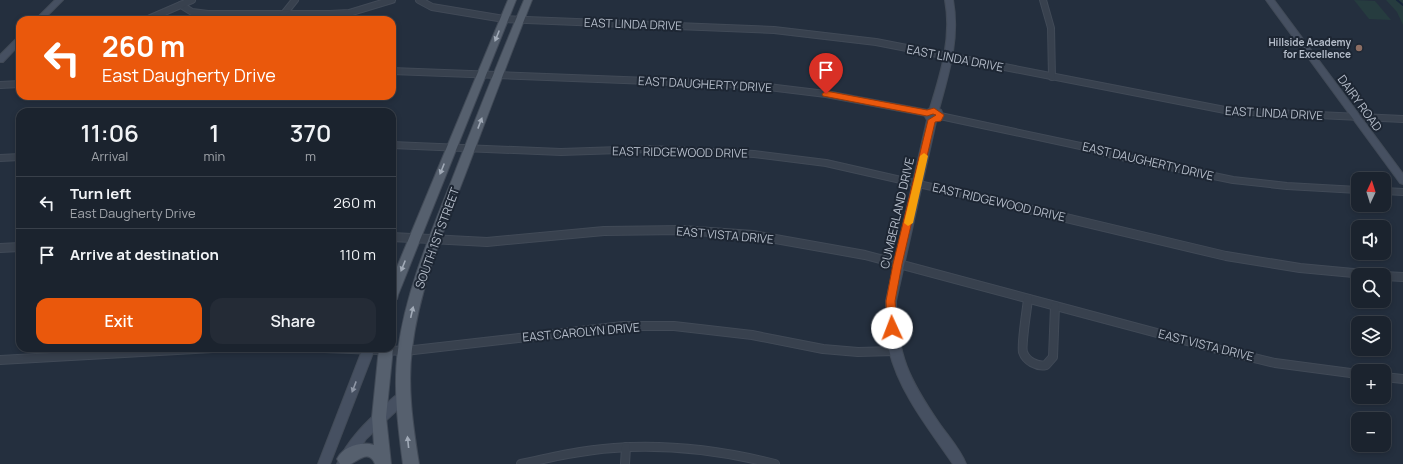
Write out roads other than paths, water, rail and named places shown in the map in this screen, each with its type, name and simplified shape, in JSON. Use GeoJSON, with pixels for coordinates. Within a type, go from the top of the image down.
{"type":"FeatureCollection","features":[{"type":"Feature","properties":{"kind":"main road","name":"SOUTH 1ST STREET"},"geometry":{"type":"LineString","coordinates":[[396,285],[512,0]]}},
{"type":"Feature","properties":{"kind":"main road","name":"SOUTH 1ST STREET"},"geometry":{"type":"LineString","coordinates":[[411,464],[404,396],[405,351],[416,296],[435,239],[528,0]]}},
{"type":"Feature","properties":{"kind":"main road"},"geometry":{"type":"LineString","coordinates":[[382,461],[379,416],[386,352]]}},
{"type":"Feature","properties":{"kind":"main road"},"geometry":{"type":"LineString","coordinates":[[344,462],[352,453],[366,450],[373,451],[382,461]]}},
{"type":"Feature","properties":{"kind":"street"},"geometry":{"type":"LineString","coordinates":[[43,16],[59,0]]}},
{"type":"Feature","properties":{"kind":"street"},"geometry":{"type":"LineString","coordinates":[[155,16],[192,0]]}},
{"type":"Feature","properties":{"kind":"street"},"geometry":{"type":"LineString","coordinates":[[283,14],[296,0]]}},
{"type":"Feature","properties":{"kind":"street"},"geometry":{"type":"LineString","coordinates":[[181,5],[192,12],[283,14],[349,13],[392,0]]}},
{"type":"Feature","properties":{"kind":"street","name":"EAST LINDA DRIVE"},"geometry":{"type":"LineString","coordinates":[[419,0],[432,7],[504,19],[774,30],[876,42],[1230,111],[1403,119]]}},
{"type":"Feature","properties":{"kind":"street","name":"CUMBERLAND DRIVE"},"geometry":{"type":"LineString","coordinates":[[949,0],[952,10],[949,57],[933,115],[898,264],[891,301],[895,351],[908,385],[960,464]]}},
{"type":"Feature","properties":{"kind":"street"},"geometry":{"type":"LineString","coordinates":[[1043,0],[1050,30],[1053,53],[1052,77]]}},
{"type":"Feature","properties":{"kind":"street","name":"DAIRY ROAD"},"geometry":{"type":"LineString","coordinates":[[1270,0],[1403,181]]}},
{"type":"Feature","properties":{"kind":"street"},"geometry":{"type":"LineString","coordinates":[[0,60],[16,44]]}},
{"type":"Feature","properties":{"kind":"street","name":"EAST DAUGHERTY DRIVE"},"geometry":{"type":"LineString","coordinates":[[396,71],[752,85],[826,94],[1085,147],[1112,155],[1233,180],[1287,186],[1351,190]]}},
{"type":"Feature","properties":{"kind":"street"},"geometry":{"type":"LineString","coordinates":[[0,85],[16,84]]}},
{"type":"Feature","properties":{"kind":"street","name":"EAST RIDGEWOOD DRIVE"},"geometry":{"type":"LineString","coordinates":[[396,145],[561,152],[649,149],[754,154],[826,163],[918,183],[1226,256],[1269,264],[1320,271],[1351,273]]}},
{"type":"Feature","properties":{"kind":"street"},"geometry":{"type":"LineString","coordinates":[[0,158],[16,157]]}},
{"type":"Feature","properties":{"kind":"street"},"geometry":{"type":"LineString","coordinates":[[1391,191],[1403,192]]}},
{"type":"Feature","properties":{"kind":"street","name":"EAST VISTA DRIVE"},"geometry":{"type":"LineString","coordinates":[[396,237],[487,242],[604,231],[682,230],[752,235],[789,240],[865,255],[1275,363],[1351,373]]}},
{"type":"Feature","properties":{"kind":"street"},"geometry":{"type":"LineString","coordinates":[[0,248],[16,247]]}},
{"type":"Feature","properties":{"kind":"street"},"geometry":{"type":"LineString","coordinates":[[1391,276],[1403,277]]}},
{"type":"Feature","properties":{"kind":"street"},"geometry":{"type":"LineString","coordinates":[[1028,299],[1023,351],[1032,363],[1038,365],[1045,366],[1053,357],[1055,306]]}},
{"type":"Feature","properties":{"kind":"street","name":"EAST CAROLYN DRIVE"},"geometry":{"type":"LineString","coordinates":[[396,350],[405,351],[623,326],[674,326],[752,334],[823,349],[858,352],[895,351]]}},
{"type":"Feature","properties":{"kind":"street"},"geometry":{"type":"LineString","coordinates":[[0,360],[142,352]]}},
{"type":"Feature","properties":{"kind":"street"},"geometry":{"type":"LineString","coordinates":[[324,464],[367,352]]}},
{"type":"Feature","properties":{"kind":"street"},"geometry":{"type":"LineString","coordinates":[[1391,378],[1403,379]]}},
{"type":"Feature","properties":{"kind":"street"},"geometry":{"type":"LineString","coordinates":[[344,462],[356,441],[379,416],[404,396]]}},
{"type":"Feature","properties":{"kind":"street"},"geometry":{"type":"LineString","coordinates":[[521,464],[566,454],[626,447],[694,449],[749,457],[775,464]]}},
{"type":"Feature","properties":{"kind":"street"},"geometry":{"type":"LineString","coordinates":[[625,464],[626,447]]}},
{"type":"Feature","properties":{"kind":"waterway"},"geometry":{"type":"LineString","coordinates":[[1397,0],[1403,5]]}},
{"type":"Feature","properties":{"kind":"place","name":"Hillside Academy for Excellence"},"geometry":{"type":"Point","coordinates":[1359,48]}}]}
